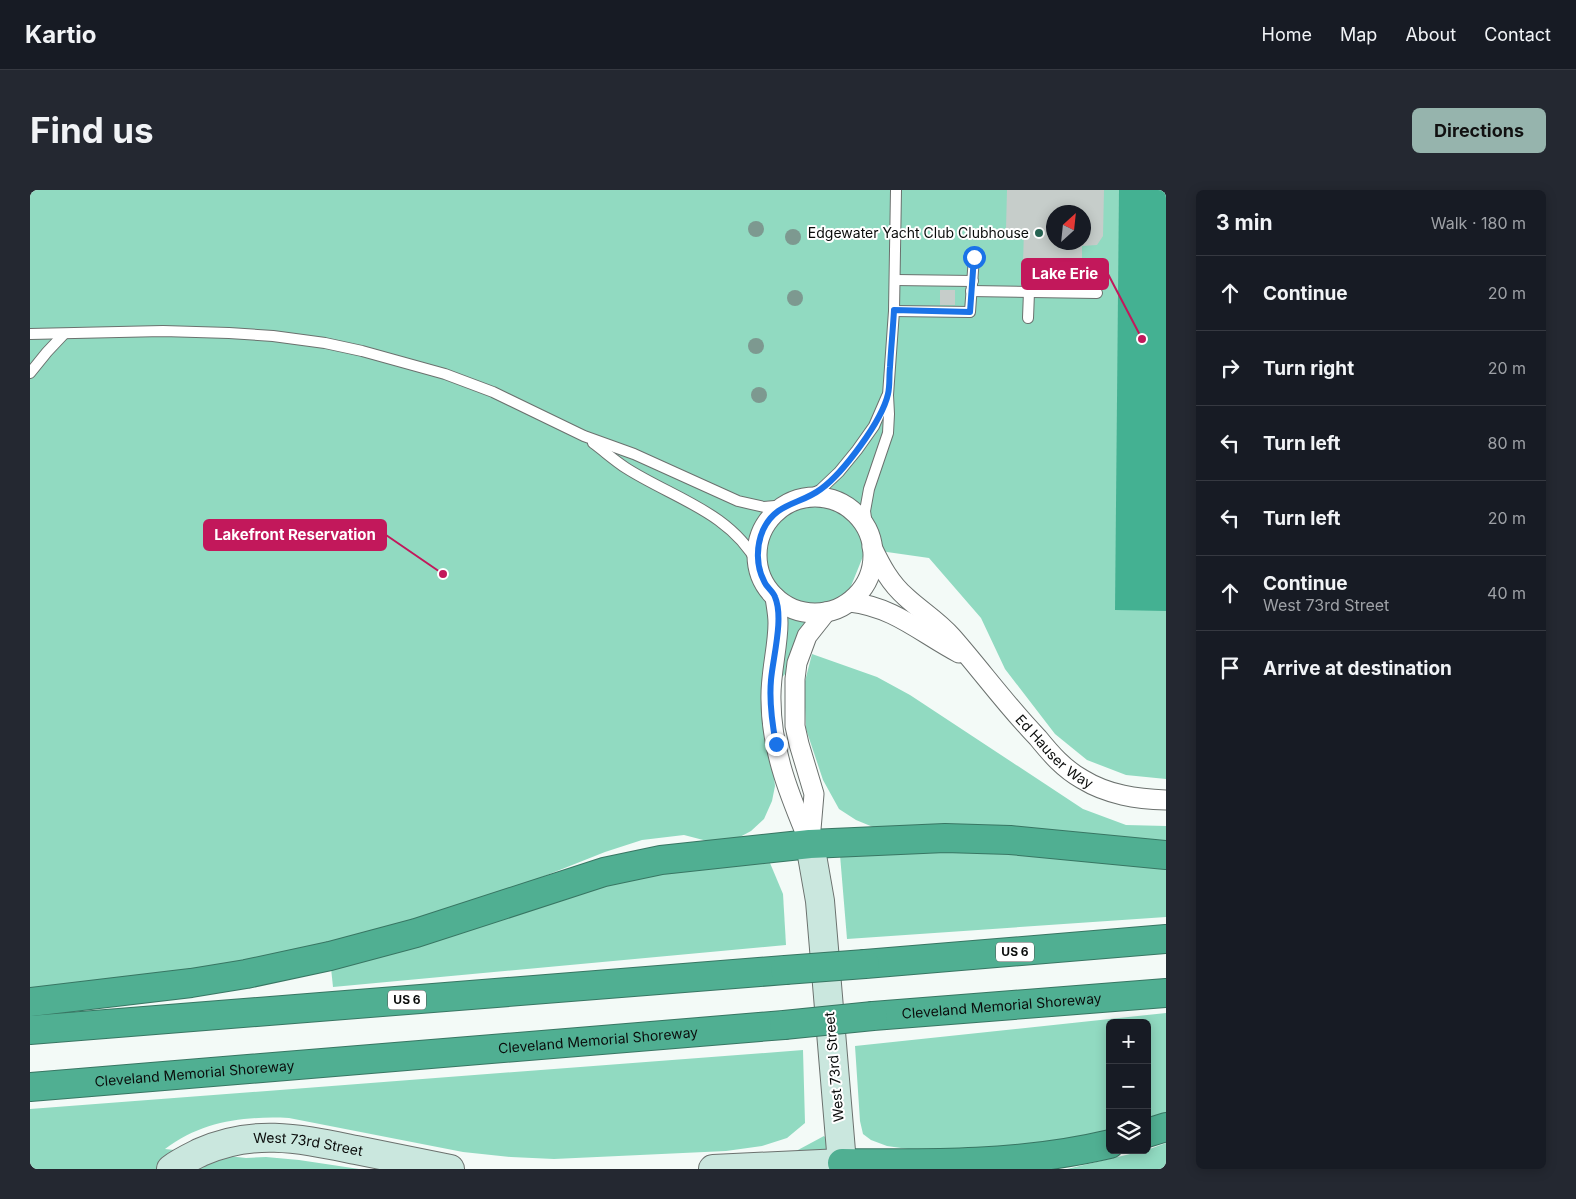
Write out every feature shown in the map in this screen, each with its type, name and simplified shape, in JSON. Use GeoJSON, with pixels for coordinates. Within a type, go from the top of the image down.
{"type":"FeatureCollection","features":[{"type":"Feature","properties":{"kind":"highway"},"geometry":{"type":"LineString","coordinates":[[30,1002],[191,983],[292,964],[376,945],[604,872],[633,865],[723,853],[810,844],[978,838],[1166,855]]}},
{"type":"Feature","properties":{"kind":"highway","name":"US 6"},"geometry":{"type":"LineString","coordinates":[[30,1030],[1166,939]]}},
{"type":"Feature","properties":{"kind":"highway","name":"Cleveland Memorial Shoreway"},"geometry":{"type":"LineString","coordinates":[[30,1087],[1166,992]]}},
{"type":"Feature","properties":{"kind":"highway"},"geometry":{"type":"LineString","coordinates":[[1151,1132],[1166,1127]]}},
{"type":"Feature","properties":{"kind":"highway"},"geometry":{"type":"LineString","coordinates":[[842,1163],[920,1164],[1003,1161],[1082,1151],[1106,1145]]}},
{"type":"Feature","properties":{"kind":"street"},"geometry":{"type":"LineString","coordinates":[[817,497],[833,500],[848,507],[860,518],[870,539],[873,562],[869,577],[861,591],[850,602],[826,612],[808,612],[790,607],[775,597],[764,582],[758,564],[758,545],[763,529],[773,516],[794,502],[817,497]]}},
{"type":"Feature","properties":{"kind":"street","name":"Ed Hauser Way"},"geometry":{"type":"LineString","coordinates":[[870,539],[885,573],[895,586],[945,629],[1020,719],[1063,766],[1082,780],[1111,793],[1137,798],[1166,800]]}},
{"type":"Feature","properties":{"kind":"street","name":"West 73rd Street"},"geometry":{"type":"LineString","coordinates":[[775,597],[778,624],[771,682],[772,722],[790,798],[810,844],[820,901],[842,1163]]}},
{"type":"Feature","properties":{"kind":"street"},"geometry":{"type":"LineString","coordinates":[[850,602],[880,608],[969,658]]}},
{"type":"Feature","properties":{"kind":"street","name":"West 73rd Street"},"geometry":{"type":"LineString","coordinates":[[810,844],[814,794],[795,726],[794,679],[797,663],[807,636],[826,612]]}},
{"type":"Feature","properties":{"kind":"street","name":"West 73rd Street"},"geometry":{"type":"LineString","coordinates":[[171,1169],[191,1157],[225,1143],[240,1139],[272,1137],[304,1140],[450,1169]]}},
{"type":"Feature","properties":{"kind":"street"},"geometry":{"type":"LineString","coordinates":[[713,1169],[842,1163]]}},
{"type":"Feature","properties":{"kind":"lane"},"geometry":{"type":"LineString","coordinates":[[870,539],[865,511],[869,489],[888,433],[888,395],[895,280],[896,190]]}},
{"type":"Feature","properties":{"kind":"lane"},"geometry":{"type":"LineString","coordinates":[[894,310],[970,312],[974,257]]}},
{"type":"Feature","properties":{"kind":"lane"},"geometry":{"type":"LineString","coordinates":[[895,280],[973,280]]}},
{"type":"Feature","properties":{"kind":"lane"},"geometry":{"type":"LineString","coordinates":[[971,291],[1097,293]]}},
{"type":"Feature","properties":{"kind":"lane"},"geometry":{"type":"LineString","coordinates":[[1028,318],[1029,292]]}},
{"type":"Feature","properties":{"kind":"lane"},"geometry":{"type":"LineString","coordinates":[[30,334],[229,333],[325,343],[403,361],[445,374],[492,392],[584,436],[641,457],[738,501],[764,507],[794,502],[820,490],[857,450],[874,426],[888,395]]}},
{"type":"Feature","properties":{"kind":"lane"},"geometry":{"type":"LineString","coordinates":[[30,374],[64,334]]}},
{"type":"Feature","properties":{"kind":"lane"},"geometry":{"type":"LineString","coordinates":[[584,436],[627,469],[700,508],[726,525],[742,540],[758,564]]}},
{"type":"Feature","properties":{"kind":"shaded area"},"geometry":{"type":"Polygon","coordinates":[[[30,190],[1166,190],[1166,779],[1126,775],[1087,760],[1055,734],[1005,669],[981,618],[929,558],[866,549],[849,591],[825,629],[762,700],[763,725],[773,768],[775,786],[772,801],[764,819],[751,831],[738,838],[711,842],[684,835],[642,840],[605,852],[499,894],[412,922],[327,945],[210,967],[30,989],[30,190]]]}},
{"type":"Feature","properties":{"kind":"shaded area"},"geometry":{"type":"Polygon","coordinates":[[[1119,190],[1166,190],[1166,611],[1115,610],[1119,190]]]}},
{"type":"Feature","properties":{"kind":"shaded area"},"geometry":{"type":"Polygon","coordinates":[[[812,654],[877,677],[910,695],[1083,809],[1126,825],[1166,826],[1166,843],[873,827],[856,820],[839,809],[823,780],[806,729],[804,685],[812,654]]]}},
{"type":"Feature","properties":{"kind":"shaded area"},"geometry":{"type":"Polygon","coordinates":[[[918,849],[1019,853],[1166,868],[1166,917],[847,939],[840,855],[918,849]]]}},
{"type":"Feature","properties":{"kind":"shaded area"},"geometry":{"type":"Polygon","coordinates":[[[770,863],[783,894],[786,945],[333,987],[331,968],[612,882],[678,869],[770,863]]]}},
{"type":"Feature","properties":{"kind":"shaded area"},"geometry":{"type":"Polygon","coordinates":[[[1166,1013],[1166,1113],[1151,1118],[1151,1019],[1109,1019],[1166,1013]]]}},
{"type":"Feature","properties":{"kind":"shaded area"},"geometry":{"type":"Polygon","coordinates":[[[1106,1019],[1106,1132],[1034,1146],[922,1151],[887,1146],[871,1140],[863,1134],[860,1121],[855,1046],[1106,1019]]]}},
{"type":"Feature","properties":{"kind":"shaded area"},"geometry":{"type":"Polygon","coordinates":[[[803,1050],[805,1123],[787,1138],[762,1146],[726,1151],[554,1159],[511,1157],[463,1152],[289,1118],[256,1118],[209,1126],[194,1132],[165,1149],[246,1158],[266,1157],[299,1160],[359,1169],[30,1169],[30,1109],[803,1050]]]}},
{"type":"Feature","properties":{"kind":"shaded area"},"geometry":{"type":"Polygon","coordinates":[[[824,1136],[852,1169],[770,1165],[824,1136]]]}},
{"type":"Feature","properties":{"kind":"shaded area"},"geometry":{"type":"Polygon","coordinates":[[[1166,1143],[1166,1169],[1067,1169],[1130,1154],[1151,1154],[1151,1149],[1166,1143]]]}},
{"type":"Feature","properties":{"kind":"building","name":"Edgewater Yacht Club Clubhouse"},"geometry":{"type":"Polygon","coordinates":[[[1007,190],[1104,190],[1103,236],[1097,245],[1091,245],[1091,205],[1046,205],[1046,250],[1082,250],[1082,260],[1074,269],[1061,270],[1056,264],[1023,264],[1024,229],[1006,229],[1007,190]]]}},
{"type":"Feature","properties":{"kind":"building"},"geometry":{"type":"Polygon","coordinates":[[[940,290],[955,290],[955,305],[940,305],[940,290]]]}},
{"type":"Feature","properties":{"kind":"place","name":"Edgewater Yacht Club Clubhouse"},"geometry":{"type":"Point","coordinates":[1039,233]}},
{"type":"Feature","properties":{"kind":"place","name":"Lake Erie"},"geometry":{"type":"Point","coordinates":[1142,339]}},
{"type":"Feature","properties":{"kind":"place","name":"Lakefront Reservation"},"geometry":{"type":"Point","coordinates":[443,574]}},
{"type":"Feature","properties":{"kind":"route"},"geometry":{"type":"LineString","coordinates":[[776,744],[770,701],[778,624],[775,597],[764,582],[758,564],[758,545],[763,529],[773,516],[786,505],[820,490],[857,450],[874,426],[888,395],[894,310],[970,312],[974,257]]}}]}
